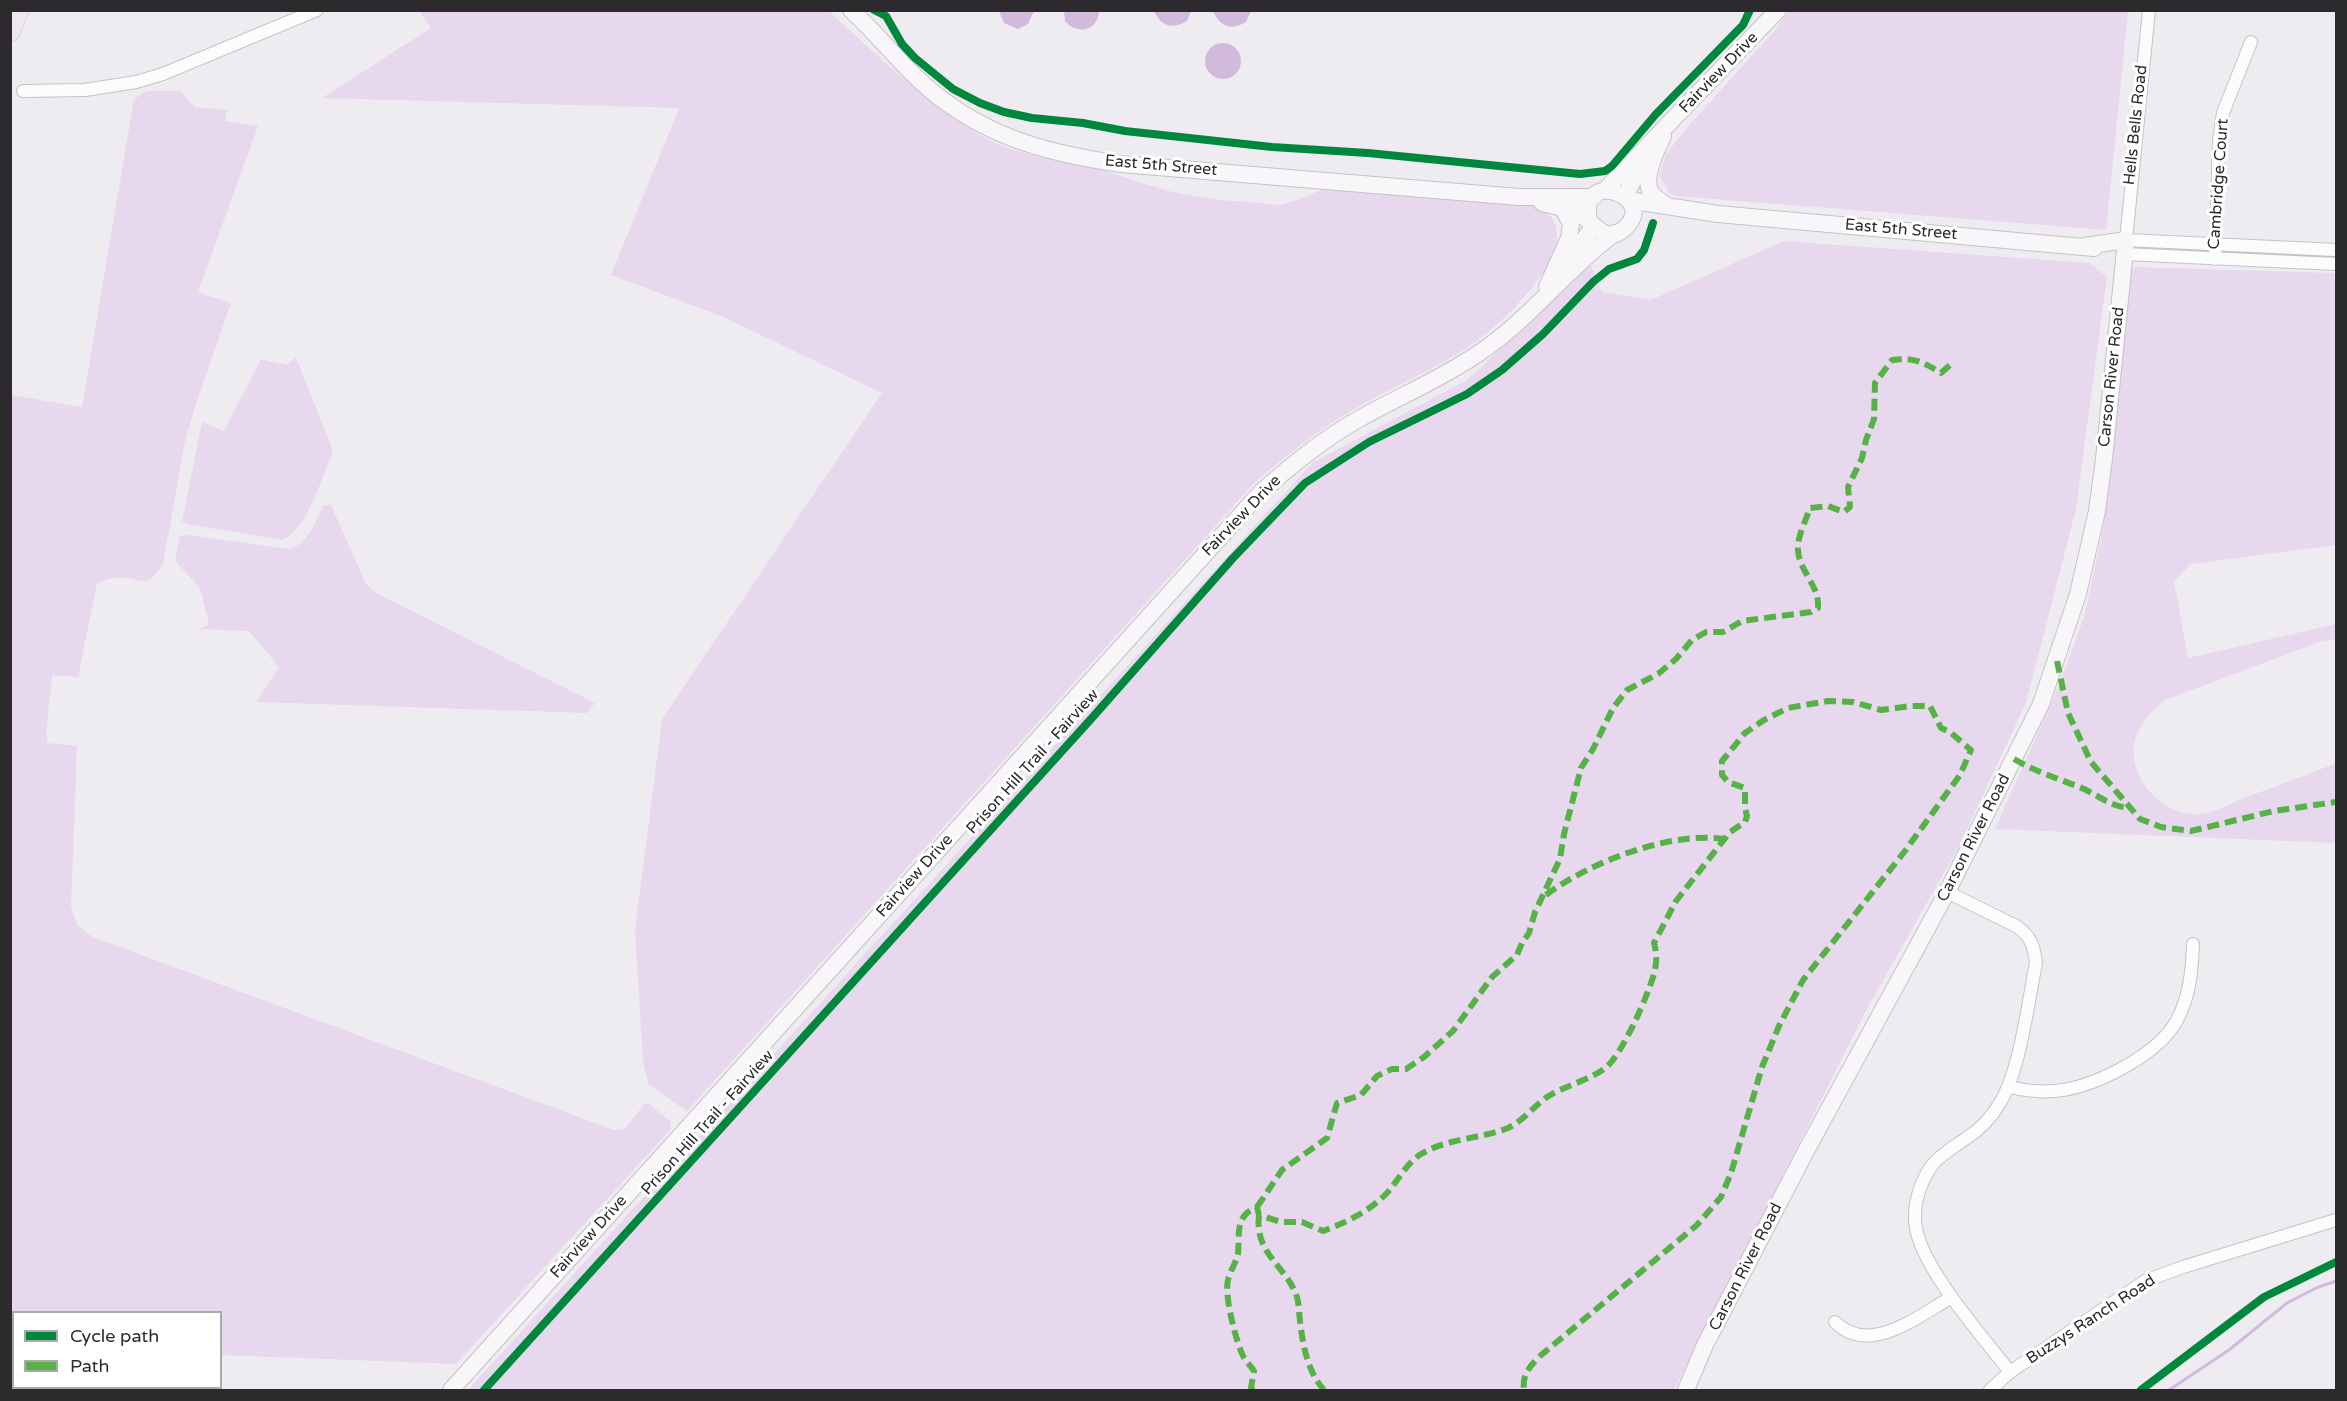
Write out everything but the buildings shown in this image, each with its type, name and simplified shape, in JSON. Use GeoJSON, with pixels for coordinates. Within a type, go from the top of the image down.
{"type":"FeatureCollection","features":[{"type":"Feature","properties":{"kind":"highway"},"geometry":{"type":"LineString","coordinates":[[10,31],[18,10]]}},
{"type":"Feature","properties":{"kind":"main road","name":"Fairview Drive"},"geometry":{"type":"LineString","coordinates":[[1600,194],[1778,10]]}},
{"type":"Feature","properties":{"kind":"main road","name":"East 5th Street"},"geometry":{"type":"LineString","coordinates":[[854,12],[919,80],[942,99],[989,128],[1048,151],[1121,164],[1519,197],[1600,194]]}},
{"type":"Feature","properties":{"kind":"main road","name":"Fairview Drive"},"geometry":{"type":"LineString","coordinates":[[1627,198],[1633,178],[1664,129]]}},
{"type":"Feature","properties":{"kind":"main road"},"geometry":{"type":"LineString","coordinates":[[1664,129],[1653,158],[1648,182],[1651,193],[1666,206]]}},
{"type":"Feature","properties":{"kind":"main road"},"geometry":{"type":"LineString","coordinates":[[1618,192],[1627,198],[1632,212],[1626,227],[1615,233],[1603,233],[1591,223],[1588,207],[1600,194],[1618,192]]}},
{"type":"Feature","properties":{"kind":"main road","name":"East 5th Street"},"geometry":{"type":"LineString","coordinates":[[1519,197],[1577,212],[1591,223]]}},
{"type":"Feature","properties":{"kind":"main road","name":"East 5th Street"},"geometry":{"type":"LineString","coordinates":[[1627,198],[1718,214],[2085,246],[2125,247]]}},
{"type":"Feature","properties":{"kind":"main road"},"geometry":{"type":"LineString","coordinates":[[1545,296],[1569,238],[1570,223],[1562,208]]}},
{"type":"Feature","properties":{"kind":"main road","name":"East 5th Street"},"geometry":{"type":"LineString","coordinates":[[1630,220],[1653,214],[1718,214]]}},
{"type":"Feature","properties":{"kind":"main road","name":"Fairview Drive"},"geometry":{"type":"LineString","coordinates":[[1545,296],[1591,223]]}},
{"type":"Feature","properties":{"kind":"main road","name":"Fairview Drive"},"geometry":{"type":"LineString","coordinates":[[451,1390],[1261,492],[1307,452],[1348,426],[1479,353],[1530,312],[1593,249],[1615,233]]}},
{"type":"Feature","properties":{"kind":"main road","name":"Carson River Road"},"geometry":{"type":"LineString","coordinates":[[1686,1390],[1706,1345],[1807,1149],[1947,892],[2041,704],[2078,594],[2097,511],[2125,247]]}},
{"type":"Feature","properties":{"kind":"street"},"geometry":{"type":"LineString","coordinates":[[23,91],[86,90],[136,82],[163,74],[317,10]]}},
{"type":"Feature","properties":{"kind":"street","name":"Hells Bells Road"},"geometry":{"type":"LineString","coordinates":[[2125,247],[2149,10]]}},
{"type":"Feature","properties":{"kind":"street","name":"Cambridge Court"},"geometry":{"type":"LineString","coordinates":[[2215,259],[2219,140],[2223,113],[2251,42]]}},
{"type":"Feature","properties":{"kind":"street","name":"East 5th Street"},"geometry":{"type":"LineString","coordinates":[[2125,247],[2215,245],[2337,250]]}},
{"type":"Feature","properties":{"kind":"street","name":"East 5th Street"},"geometry":{"type":"LineString","coordinates":[[2125,247],[2215,259],[2337,264]]}},
{"type":"Feature","properties":{"kind":"street"},"geometry":{"type":"LineString","coordinates":[[1947,892],[2016,926],[2025,932],[2034,945],[2036,963],[2009,1087],[1989,1119],[1966,1139],[1944,1152],[1934,1164],[1926,1174],[1917,1200],[1916,1228],[1920,1242],[1952,1296],[2010,1372]]}},
{"type":"Feature","properties":{"kind":"street"},"geometry":{"type":"LineString","coordinates":[[2009,1087],[2042,1092],[2080,1086],[2097,1080],[2152,1049],[2169,1033],[2182,1008],[2191,979],[2193,944]]}},
{"type":"Feature","properties":{"kind":"street","name":"Buzzys Ranch Road"},"geometry":{"type":"LineString","coordinates":[[1990,1390],[2010,1372],[2145,1281],[2183,1267],[2337,1220]]}},
{"type":"Feature","properties":{"kind":"street"},"geometry":{"type":"LineString","coordinates":[[1835,1322],[1850,1334],[1860,1336],[1883,1334],[1897,1329],[1952,1296]]}},
{"type":"Feature","properties":{"kind":"shaded area"},"geometry":{"type":"Polygon","coordinates":[[[999,10],[1034,11],[1028,24],[1018,29],[1004,23],[999,10]]]}},
{"type":"Feature","properties":{"kind":"shaded area"},"geometry":{"type":"Polygon","coordinates":[[[1213,10],[1251,11],[1246,22],[1231,27],[1219,21],[1213,10]]]}},
{"type":"Feature","properties":{"kind":"shaded area"},"geometry":{"type":"Polygon","coordinates":[[[419,11],[829,11],[898,74],[935,104],[973,131],[1005,147],[1108,172],[1173,192],[1218,200],[1278,205],[1292,202],[1326,188],[1537,206],[1550,215],[1555,223],[1557,240],[1563,242],[1530,290],[1487,333],[1456,355],[1364,403],[1335,421],[1258,479],[687,1111],[648,1084],[643,1061],[635,930],[662,719],[882,393],[721,316],[611,275],[679,108],[322,98],[431,28],[419,11]]]}},
{"type":"Feature","properties":{"kind":"shaded area"},"geometry":{"type":"Polygon","coordinates":[[[1064,11],[1099,11],[1096,22],[1089,28],[1074,28],[1065,21],[1064,11]]]}},
{"type":"Feature","properties":{"kind":"shaded area"},"geometry":{"type":"Polygon","coordinates":[[[1154,11],[1191,11],[1187,21],[1172,26],[1160,20],[1154,11]]]}},
{"type":"Feature","properties":{"kind":"shaded area"},"geometry":{"type":"Polygon","coordinates":[[[1789,11],[2128,11],[2106,230],[1676,196],[1669,193],[1659,175],[1666,154],[1789,11]]]}},
{"type":"Feature","properties":{"kind":"shaded area"},"geometry":{"type":"Polygon","coordinates":[[[1223,43],[1235,49],[1241,61],[1235,73],[1223,79],[1211,73],[1205,61],[1211,49],[1223,43]]]}},
{"type":"Feature","properties":{"kind":"shaded area"},"geometry":{"type":"Polygon","coordinates":[[[147,91],[180,91],[195,107],[227,110],[225,121],[258,126],[198,292],[231,303],[185,442],[163,564],[147,581],[116,578],[97,583],[78,677],[52,675],[47,743],[77,746],[71,907],[77,925],[93,937],[614,1130],[625,1129],[644,1104],[649,1104],[670,1121],[671,1129],[456,1364],[222,1355],[222,1311],[12,1311],[11,1348],[11,395],[82,407],[134,99],[147,91]]]}},
{"type":"Feature","properties":{"kind":"shaded area"},"geometry":{"type":"Polygon","coordinates":[[[1784,241],[2090,263],[2107,277],[2076,509],[2026,703],[1958,848],[1867,1009],[1674,1390],[468,1390],[1312,463],[1467,380],[1590,264],[1602,292],[1651,300],[1784,241]]]}},
{"type":"Feature","properties":{"kind":"shaded area"},"geometry":{"type":"Polygon","coordinates":[[[2136,267],[2334,273],[2336,292],[2336,545],[2191,564],[2174,581],[2188,658],[2336,624],[2336,640],[2322,641],[2165,700],[2140,727],[2134,744],[2134,753],[2139,774],[2151,793],[2169,807],[2190,814],[2212,812],[2336,763],[2336,843],[1995,829],[2057,690],[2084,617],[2108,494],[2131,272],[2136,267]]]}},
{"type":"Feature","properties":{"kind":"shaded area"},"geometry":{"type":"Polygon","coordinates":[[[296,357],[333,451],[306,516],[290,536],[281,540],[186,524],[182,521],[202,422],[224,431],[261,359],[287,365],[296,357]]]}},
{"type":"Feature","properties":{"kind":"shaded area"},"geometry":{"type":"Polygon","coordinates":[[[324,505],[331,505],[366,584],[376,593],[595,703],[587,713],[256,702],[279,667],[249,631],[199,629],[209,624],[200,588],[175,561],[180,536],[187,535],[289,549],[306,537],[324,505]]]}},
{"type":"Feature","properties":{"kind":"waterway"},"geometry":{"type":"LineString","coordinates":[[2169,1390],[2229,1350],[2287,1303],[2316,1288],[2336,1281]]}},
{"type":"Feature","properties":{"kind":"marked path"},"geometry":{"type":"LineString","coordinates":[[1257,1207],[1282,1170],[1327,1138],[1337,1103],[1361,1095],[1377,1076],[1392,1069],[1406,1069],[1424,1057],[1453,1031],[1492,977],[1517,955],[1529,933],[1535,912],[1560,859],[1581,768],[1613,708],[1627,690],[1658,674],[1676,659],[1692,640],[1706,632],[1723,632],[1742,621],[1811,612],[1818,608],[1816,593],[1799,558],[1799,540],[1810,508],[1828,506],[1844,512],[1850,507],[1848,487],[1862,458],[1874,419],[1875,383],[1892,360],[1918,361],[1941,373],[1950,365]]}},
{"type":"Feature","properties":{"kind":"marked path"},"geometry":{"type":"LineString","coordinates":[[2057,661],[2068,713],[2091,762],[2140,819],[2161,827],[2191,831],[2274,811],[2336,802]]}},
{"type":"Feature","properties":{"kind":"marked path"},"geometry":{"type":"LineString","coordinates":[[1253,1390],[1251,1388],[1254,1371],[1243,1356],[1237,1340],[1231,1318],[1227,1287],[1238,1254],[1240,1226],[1245,1215],[1257,1207],[1259,1215],[1281,1222],[1302,1222],[1323,1231],[1331,1228],[1371,1207],[1390,1190],[1410,1163],[1421,1154],[1442,1145],[1508,1128],[1547,1097],[1604,1069],[1611,1063],[1626,1040],[1640,1010],[1655,970],[1654,943],[1676,901],[1730,832],[1745,822],[1747,816],[1745,788],[1728,782],[1722,775],[1722,761],[1745,733],[1788,708],[1828,701],[1853,702],[1881,710],[1930,706],[1941,728],[1950,732],[1971,750],[1960,775],[1905,851],[1803,980],[1779,1026],[1762,1067],[1731,1173],[1721,1197],[1697,1225],[1540,1356],[1527,1372],[1524,1390]]}},
{"type":"Feature","properties":{"kind":"marked path"},"geometry":{"type":"LineString","coordinates":[[2014,759],[2039,772],[2084,789],[2112,804],[2131,808]]}},
{"type":"Feature","properties":{"kind":"marked path"},"geometry":{"type":"LineString","coordinates":[[1546,895],[1585,871],[1631,852],[1680,840],[1725,839]]}},
{"type":"Feature","properties":{"kind":"marked path"},"geometry":{"type":"LineString","coordinates":[[1259,1215],[1261,1240],[1272,1259],[1286,1276],[1297,1297],[1307,1357],[1318,1383],[1324,1390]]}},
{"type":"Feature","properties":{"kind":"cycle path"},"geometry":{"type":"LineString","coordinates":[[874,10],[886,16],[902,44],[915,58],[953,89],[1004,112],[1125,131],[1272,147],[1368,153],[1580,174],[1605,171],[1612,166],[1656,114],[1743,25],[1750,10]]}},
{"type":"Feature","properties":{"kind":"cycle path","name":"Prison Hill Trail - Fairview"},"geometry":{"type":"LineString","coordinates":[[484,1390],[1091,719],[1233,558],[1305,483],[1369,442],[1467,394],[1502,370],[1543,334],[1593,282],[1609,269],[1637,259],[1644,250],[1653,223]]}},
{"type":"Feature","properties":{"kind":"cycle path"},"geometry":{"type":"LineString","coordinates":[[2141,1390],[2264,1297],[2336,1262]]}}]}
